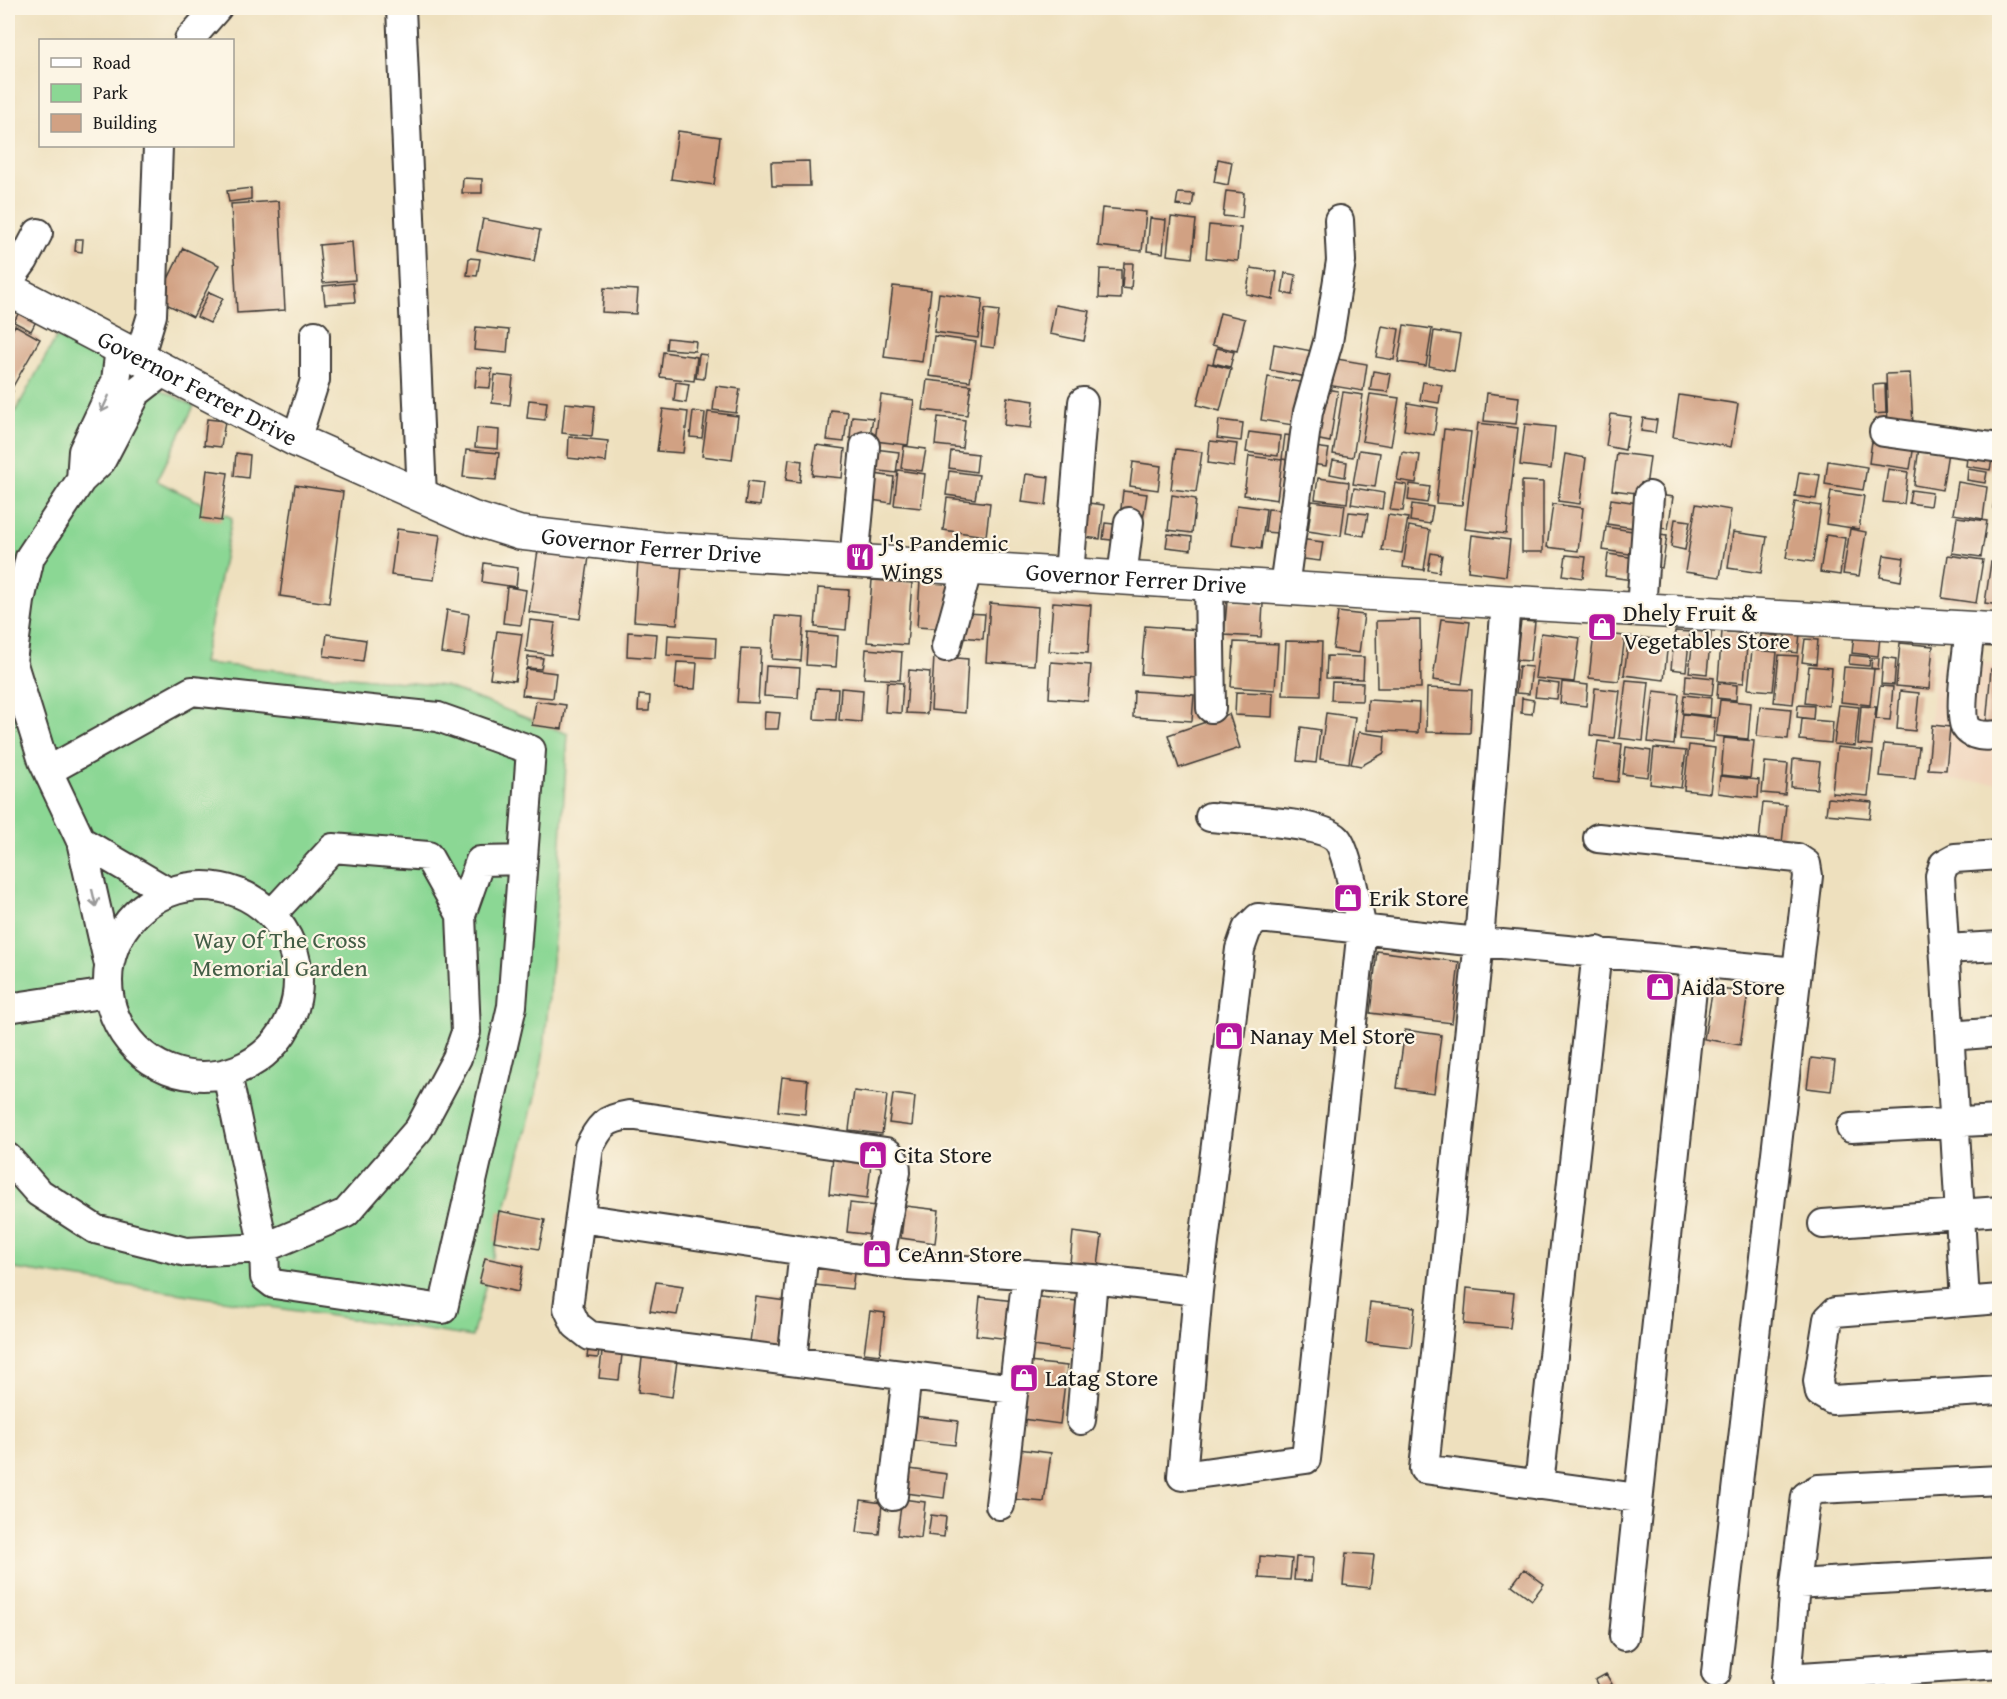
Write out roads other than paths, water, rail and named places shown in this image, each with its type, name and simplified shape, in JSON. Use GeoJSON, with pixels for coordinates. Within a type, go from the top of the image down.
{"type":"FeatureCollection","features":[{"type":"Feature","properties":{"kind":"main road","name":"Governor Ferrer Drive"},"geometry":{"type":"LineString","coordinates":[[8,289],[296,440],[472,518],[520,533],[662,549],[1506,602],[1985,629]]}},
{"type":"Feature","properties":{"kind":"street"},"geometry":{"type":"LineString","coordinates":[[190,39],[217,8]]}},
{"type":"Feature","properties":{"kind":"street"},"geometry":{"type":"LineString","coordinates":[[401,8],[422,496]]}},
{"type":"Feature","properties":{"kind":"street"},"geometry":{"type":"LineString","coordinates":[[109,979],[120,934],[137,913],[149,903],[168,892],[194,886],[220,887],[248,897],[271,915],[281,927],[296,962],[297,998],[291,1018],[280,1037],[258,1060],[227,1074],[187,1076],[148,1060],[125,1037],[109,979],[81,841],[43,761],[12,661],[20,601],[19,555],[81,480],[101,461],[137,392],[141,359],[152,315],[158,147]]}},
{"type":"Feature","properties":{"kind":"street"},"geometry":{"type":"LineString","coordinates":[[1284,587],[1308,412],[1328,342],[1341,261],[1339,220]]}},
{"type":"Feature","properties":{"kind":"street"},"geometry":{"type":"LineString","coordinates":[[8,282],[24,260],[38,233]]}},
{"type":"Feature","properties":{"kind":"street"},"geometry":{"type":"LineString","coordinates":[[296,440],[315,380],[315,335]]}},
{"type":"Feature","properties":{"kind":"street"},"geometry":{"type":"LineString","coordinates":[[81,480],[83,451],[116,381],[141,359]]}},
{"type":"Feature","properties":{"kind":"street"},"geometry":{"type":"LineString","coordinates":[[1069,574],[1083,402]]}},
{"type":"Feature","properties":{"kind":"street"},"geometry":{"type":"LineString","coordinates":[[1884,432],[2000,448]]}},
{"type":"Feature","properties":{"kind":"street"},"geometry":{"type":"LineString","coordinates":[[854,561],[865,446]]}},
{"type":"Feature","properties":{"kind":"street"},"geometry":{"type":"LineString","coordinates":[[1641,609],[1649,496]]}},
{"type":"Feature","properties":{"kind":"street"},"geometry":{"type":"LineString","coordinates":[[1122,577],[1129,522]]}},
{"type":"Feature","properties":{"kind":"street"},"geometry":{"type":"LineString","coordinates":[[946,647],[968,567]]}},
{"type":"Feature","properties":{"kind":"street"},"geometry":{"type":"LineString","coordinates":[[1209,583],[1211,708]]}},
{"type":"Feature","properties":{"kind":"street"},"geometry":{"type":"LineString","coordinates":[[1506,602],[1479,941],[1424,1469],[1638,1498]]}},
{"type":"Feature","properties":{"kind":"street"},"geometry":{"type":"LineString","coordinates":[[1985,629],[1962,711],[1966,727],[1975,734],[2000,735]]}},
{"type":"Feature","properties":{"kind":"street"},"geometry":{"type":"LineString","coordinates":[[48,771],[192,691],[438,717],[531,750],[512,1006],[443,1309],[274,1284],[265,1277],[264,1248],[227,1074]]}},
{"type":"Feature","properties":{"kind":"street"},"geometry":{"type":"LineString","coordinates":[[1210,817],[1268,821],[1328,832],[1338,840],[1344,852],[1362,928],[1306,1459],[1182,1476],[1198,1291],[1240,949],[1247,929],[1258,918],[1362,928],[1479,941],[1597,951],[1797,972]]}},
{"type":"Feature","properties":{"kind":"street"},"geometry":{"type":"LineString","coordinates":[[1598,838],[1797,858],[1806,864],[1808,876],[1716,1673]]}},
{"type":"Feature","properties":{"kind":"street"},"geometry":{"type":"LineString","coordinates":[[81,841],[168,892]]}},
{"type":"Feature","properties":{"kind":"street"},"geometry":{"type":"LineString","coordinates":[[271,915],[333,848],[480,861],[523,860]]}},
{"type":"Feature","properties":{"kind":"street"},"geometry":{"type":"LineString","coordinates":[[1965,1301],[1940,876],[1944,864],[1955,858],[2000,855]]}},
{"type":"Feature","properties":{"kind":"street"},"geometry":{"type":"LineString","coordinates":[[429,856],[461,915]]}},
{"type":"Feature","properties":{"kind":"street"},"geometry":{"type":"LineString","coordinates":[[8,1158],[38,1192],[95,1229],[186,1252],[264,1248],[346,1213],[419,1129],[457,1058],[466,1032],[461,915],[480,861]]}},
{"type":"Feature","properties":{"kind":"street"},"geometry":{"type":"LineString","coordinates":[[1944,949],[2000,946]]}},
{"type":"Feature","properties":{"kind":"street"},"geometry":{"type":"LineString","coordinates":[[1539,1485],[1597,951]]}},
{"type":"Feature","properties":{"kind":"street"},"geometry":{"type":"LineString","coordinates":[[1624,1636],[1695,961]]}},
{"type":"Feature","properties":{"kind":"street"},"geometry":{"type":"LineString","coordinates":[[8,1008],[109,979]]}},
{"type":"Feature","properties":{"kind":"street"},"geometry":{"type":"LineString","coordinates":[[1950,1036],[2000,1032]]}},
{"type":"Feature","properties":{"kind":"street"},"geometry":{"type":"LineString","coordinates":[[879,1262],[896,1164],[890,1154],[880,1150],[629,1115],[613,1118],[599,1127],[589,1147],[568,1308],[576,1325],[590,1336],[1014,1389]]}},
{"type":"Feature","properties":{"kind":"street"},"geometry":{"type":"LineString","coordinates":[[1851,1128],[2000,1120]]}},
{"type":"Feature","properties":{"kind":"street"},"geometry":{"type":"LineString","coordinates":[[1823,1224],[2000,1211]]}},
{"type":"Feature","properties":{"kind":"street"},"geometry":{"type":"LineString","coordinates":[[580,1218],[906,1266],[1093,1279],[1198,1291]]}},
{"type":"Feature","properties":{"kind":"street"},"geometry":{"type":"LineString","coordinates":[[792,1361],[804,1251]]}},
{"type":"Feature","properties":{"kind":"street"},"geometry":{"type":"LineString","coordinates":[[1000,1505],[1027,1274]]}},
{"type":"Feature","properties":{"kind":"street"},"geometry":{"type":"LineString","coordinates":[[1081,1420],[1093,1279]]}},
{"type":"Feature","properties":{"kind":"street"},"geometry":{"type":"LineString","coordinates":[[2000,1299],[1835,1312],[1828,1319],[1818,1381],[1820,1393],[1832,1400],[2000,1390]]}},
{"type":"Feature","properties":{"kind":"street"},"geometry":{"type":"LineString","coordinates":[[893,1496],[907,1375]]}},
{"type":"Feature","properties":{"kind":"street"},"geometry":{"type":"LineString","coordinates":[[2000,1480],[1818,1489],[1806,1496],[1786,1685],[2000,1664]]}},
{"type":"Feature","properties":{"kind":"street"},"geometry":{"type":"LineString","coordinates":[[1795,1584],[2000,1572]]}},
{"type":"Feature","properties":{"kind":"place","name":"J's Pandemic Wings"},"geometry":{"type":"Point","coordinates":[860,557]}},
{"type":"Feature","properties":{"kind":"place","name":"Dhely Fruit & Vegetables Store"},"geometry":{"type":"Point","coordinates":[1602,627]}},
{"type":"Feature","properties":{"kind":"place","name":"Erik Store"},"geometry":{"type":"Point","coordinates":[1348,898]}},
{"type":"Feature","properties":{"kind":"place","name":"Aida Store"},"geometry":{"type":"Point","coordinates":[1660,987]}},
{"type":"Feature","properties":{"kind":"place","name":"Nanay Mel Store"},"geometry":{"type":"Point","coordinates":[1229,1036]}},
{"type":"Feature","properties":{"kind":"place","name":"Cita Store"},"geometry":{"type":"Point","coordinates":[873,1155]}},
{"type":"Feature","properties":{"kind":"place","name":"CeAnn Store"},"geometry":{"type":"Point","coordinates":[877,1254]}},
{"type":"Feature","properties":{"kind":"place","name":"Latag Store"},"geometry":{"type":"Point","coordinates":[1024,1378]}},
{"type":"Feature","properties":{"kind":"park label","name":"Way Of The Cross Memorial Garden"},"geometry":{"type":"Point","coordinates":[280,954]}}]}
